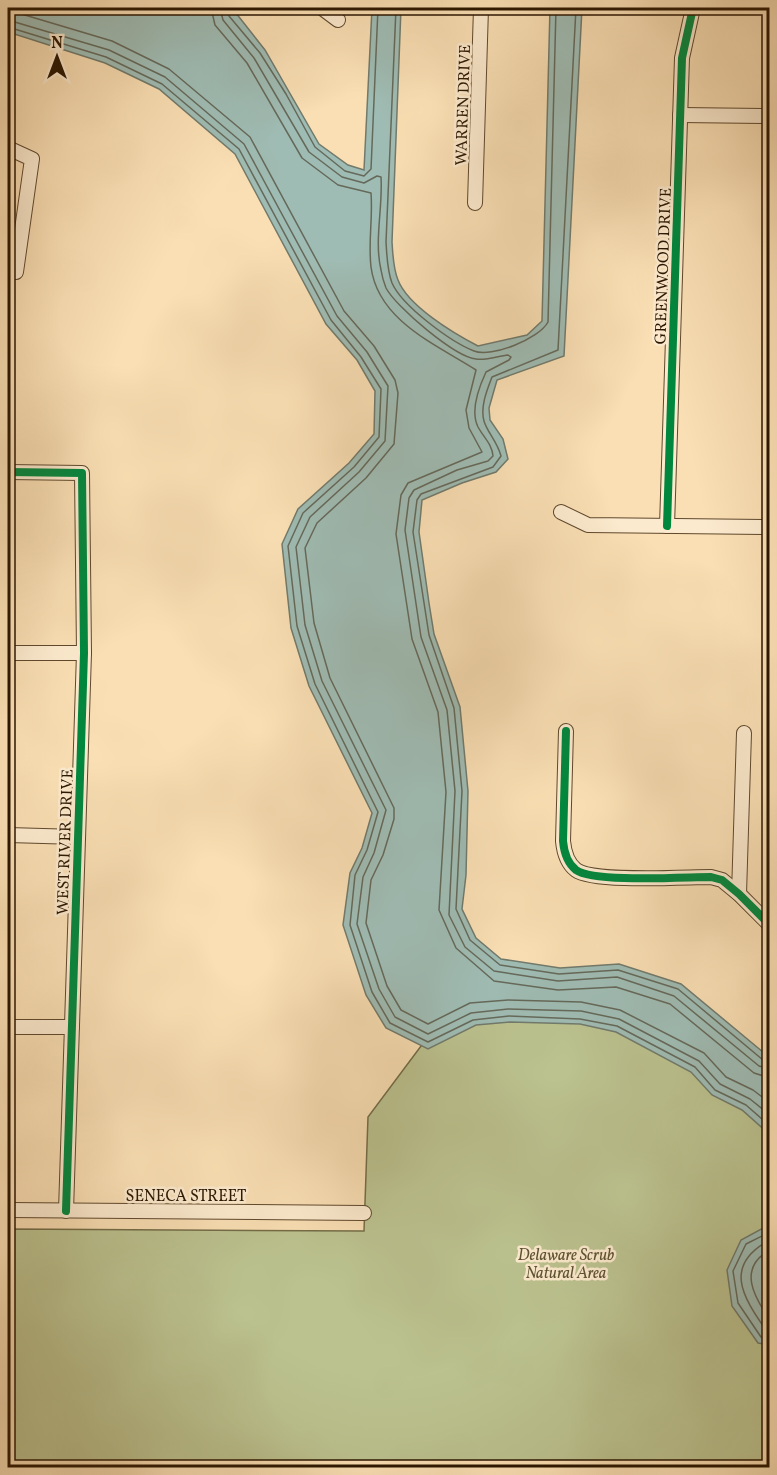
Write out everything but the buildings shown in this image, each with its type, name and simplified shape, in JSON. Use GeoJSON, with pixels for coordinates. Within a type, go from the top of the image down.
{"type":"FeatureCollection","features":[{"type":"Feature","properties":{"kind":"street"},"geometry":{"type":"LineString","coordinates":[[322,8],[338,20]]}},
{"type":"Feature","properties":{"kind":"street","name":"WARREN DRIVE"},"geometry":{"type":"LineString","coordinates":[[475,203],[481,8]]}},
{"type":"Feature","properties":{"kind":"street","name":"GREENWOOD DRIVE"},"geometry":{"type":"LineString","coordinates":[[667,526],[682,58],[693,8]]}},
{"type":"Feature","properties":{"kind":"street"},"geometry":{"type":"LineString","coordinates":[[680,115],[770,116]]}},
{"type":"Feature","properties":{"kind":"street"},"geometry":{"type":"LineString","coordinates":[[8,148],[32,159],[16,272]]}},
{"type":"Feature","properties":{"kind":"street","name":"WEST RIVER DRIVE"},"geometry":{"type":"LineString","coordinates":[[8,472],[82,473],[84,653],[66,1211]]}},
{"type":"Feature","properties":{"kind":"street"},"geometry":{"type":"LineString","coordinates":[[561,512],[588,525],[770,527]]}},
{"type":"Feature","properties":{"kind":"street"},"geometry":{"type":"LineString","coordinates":[[8,653],[84,653]]}},
{"type":"Feature","properties":{"kind":"street"},"geometry":{"type":"LineString","coordinates":[[566,731],[563,841],[564,852],[576,870],[597,876],[722,880],[770,925]]}},
{"type":"Feature","properties":{"kind":"street"},"geometry":{"type":"LineString","coordinates":[[739,894],[744,732]]}},
{"type":"Feature","properties":{"kind":"street"},"geometry":{"type":"LineString","coordinates":[[8,835],[78,837]]}},
{"type":"Feature","properties":{"kind":"street"},"geometry":{"type":"LineString","coordinates":[[8,1027],[72,1027]]}},
{"type":"Feature","properties":{"kind":"street","name":"SENECA STREET"},"geometry":{"type":"LineString","coordinates":[[8,1210],[364,1213]]}},
{"type":"Feature","properties":{"kind":"green space","name":"Delaware Scrub Natural Area"},"geometry":{"type":"Polygon","coordinates":[[[512,1014],[611,1016],[769,1116],[769,1467],[8,1468],[8,1229],[364,1231],[368,1117],[433,1030],[512,1014]]]}},
{"type":"Feature","properties":{"kind":"water"},"geometry":{"type":"Polygon","coordinates":[[[8,8],[232,8],[265,50],[319,144],[348,165],[364,170],[372,8],[401,8],[392,242],[395,271],[403,290],[421,309],[456,334],[478,346],[527,335],[542,321],[550,8],[582,8],[564,356],[497,380],[489,408],[490,420],[503,439],[508,459],[496,472],[422,500],[419,532],[434,634],[460,707],[468,791],[466,875],[462,909],[476,938],[501,959],[560,968],[619,964],[681,984],[769,1057],[769,1134],[742,1110],[712,1095],[691,1072],[616,1032],[580,1024],[510,1022],[476,1025],[428,1049],[386,1028],[366,995],[343,925],[350,873],[362,848],[372,813],[309,686],[291,628],[282,544],[298,509],[349,463],[374,434],[375,391],[357,360],[326,324],[235,154],[159,89],[105,63],[8,32],[8,8]]]}},
{"type":"Feature","properties":{"kind":"water"},"geometry":{"type":"Polygon","coordinates":[[[769,1225],[769,1345],[758,1343],[732,1306],[727,1270],[741,1240],[769,1225]]]}},
{"type":"Feature","properties":{"kind":"cycle path"},"geometry":{"type":"LineString","coordinates":[[667,526],[682,58],[693,8]]}},
{"type":"Feature","properties":{"kind":"cycle path"},"geometry":{"type":"LineString","coordinates":[[8,472],[82,473],[84,653],[66,1211]]}},
{"type":"Feature","properties":{"kind":"cycle path"},"geometry":{"type":"LineString","coordinates":[[566,731],[563,841],[566,857],[576,870],[601,877],[711,877],[722,880],[770,925]]}}]}
